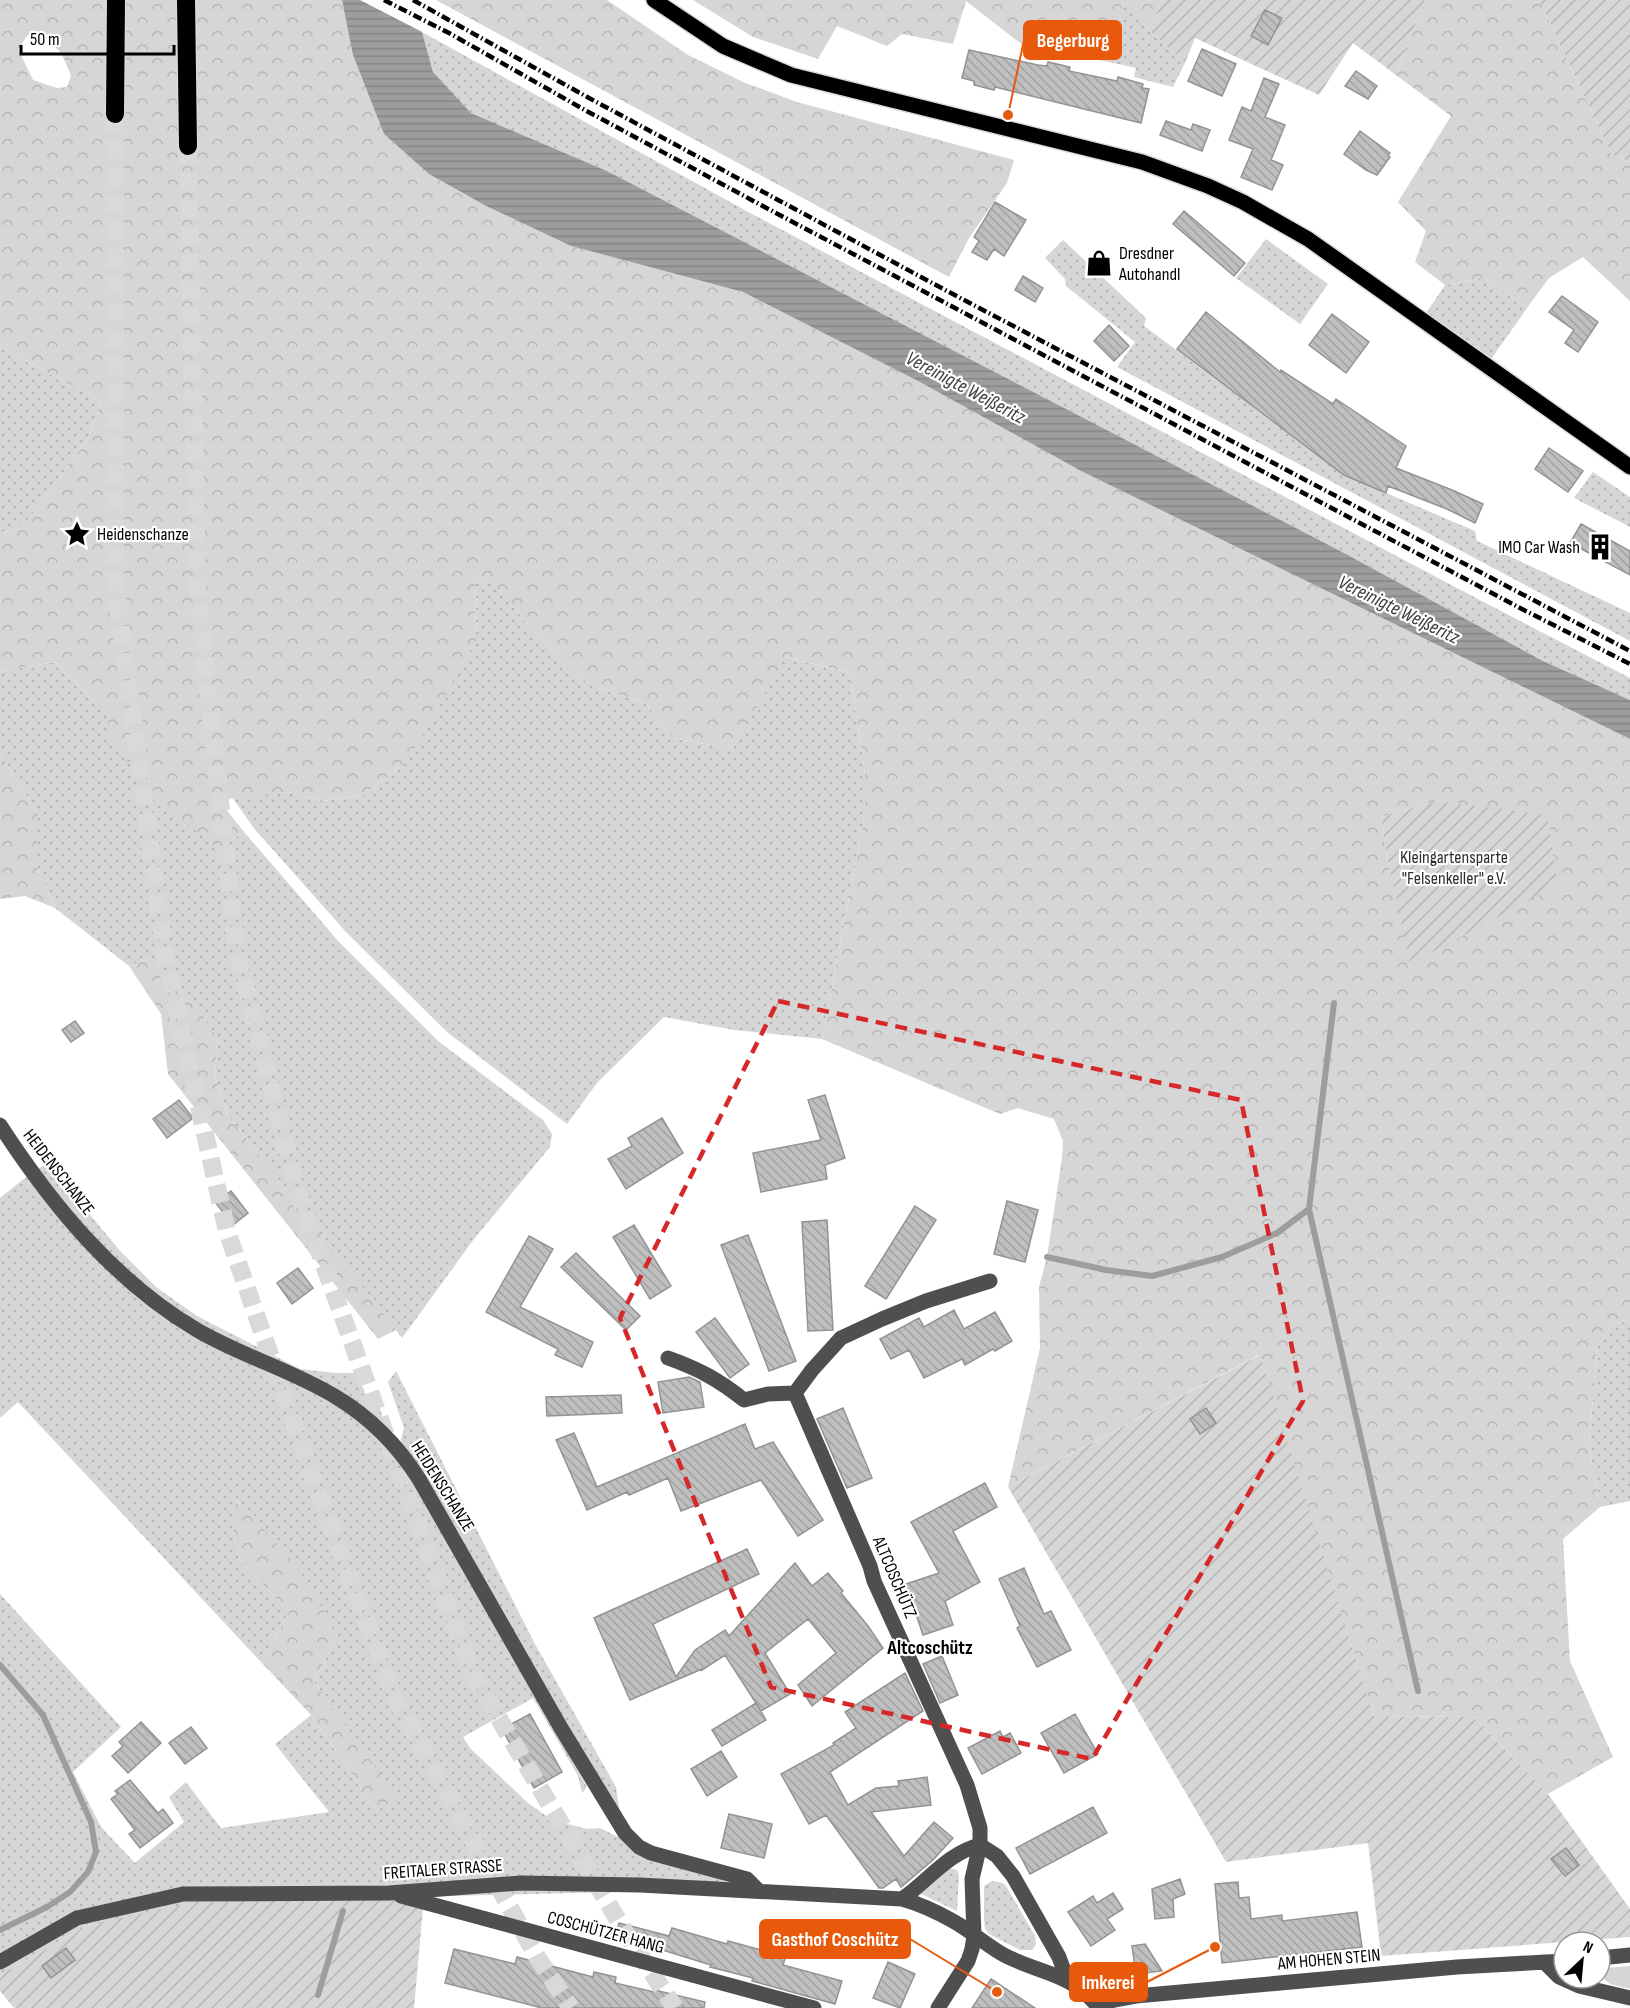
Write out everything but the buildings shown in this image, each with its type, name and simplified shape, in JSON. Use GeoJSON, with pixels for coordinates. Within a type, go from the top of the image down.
{"type":"FeatureCollection","features":[{"type":"Feature","properties":{"kind":"highway"},"geometry":{"type":"LineString","coordinates":[[115,114],[116,0]]}},
{"type":"Feature","properties":{"kind":"highway"},"geometry":{"type":"LineString","coordinates":[[186,0],[188,146]]}},
{"type":"Feature","properties":{"kind":"main road"},"geometry":{"type":"LineString","coordinates":[[654,0],[723,46],[791,75],[1142,162],[1208,186],[1243,202],[1308,239],[1630,467]]}},
{"type":"Feature","properties":{"kind":"street","name":"HEIDENSCHANZE"},"geometry":{"type":"LineString","coordinates":[[0,1125],[49,1195],[90,1243],[137,1287],[198,1331],[335,1396],[364,1416],[391,1441],[419,1479],[532,1678],[625,1833],[639,1847],[651,1853],[747,1879],[759,1891]]}},
{"type":"Feature","properties":{"kind":"street"},"geometry":{"type":"LineString","coordinates":[[668,1359],[720,1381],[744,1400],[768,1394],[795,1394],[812,1370],[841,1338],[926,1301],[990,1281]]}},
{"type":"Feature","properties":{"kind":"street","name":"ALTCOSCHÜTZ"},"geometry":{"type":"LineString","coordinates":[[795,1394],[870,1566],[874,1581],[967,1785],[980,1828],[980,1845],[972,1880],[974,1936],[968,1961],[938,2008]]}},
{"type":"Feature","properties":{"kind":"street"},"geometry":{"type":"LineString","coordinates":[[902,1899],[920,1886],[948,1859],[965,1849],[980,1845],[997,1856],[1013,1876],[1059,1957],[1067,1979]]}},
{"type":"Feature","properties":{"kind":"street","name":"FREITALER STRASSE"},"geometry":{"type":"LineString","coordinates":[[0,1962],[77,1918],[183,1894],[389,1893],[521,1883],[640,1885],[902,1899]]}},
{"type":"Feature","properties":{"kind":"street","name":"COSCHÜTZER HANG"},"geometry":{"type":"LineString","coordinates":[[389,1893],[814,2008]]}},
{"type":"Feature","properties":{"kind":"street"},"geometry":{"type":"LineString","coordinates":[[902,1899],[954,1922],[1004,1955],[1067,1979],[1099,2007]]}},
{"type":"Feature","properties":{"kind":"street"},"geometry":{"type":"LineString","coordinates":[[1612,1957],[1630,1955]]}},
{"type":"Feature","properties":{"kind":"street"},"geometry":{"type":"LineString","coordinates":[[1544,1962],[1559,1977],[1579,1986],[1630,1998]]}},
{"type":"Feature","properties":{"kind":"street","name":"AM HOHEN STEIN"},"geometry":{"type":"LineString","coordinates":[[1099,2007],[1114,2000],[1136,1996],[1457,1967],[1552,1962]]}},
{"type":"Feature","properties":{"kind":"highlighted area"},"geometry":{"type":"Polygon","coordinates":[[[778,1001],[1241,1100],[1303,1401],[1092,1759],[771,1687],[620,1318],[778,1001]]]}},
{"type":"Feature","properties":{"kind":"green space"},"geometry":{"type":"Polygon","coordinates":[[[0,0],[342,0],[384,134],[429,174],[486,206],[571,246],[743,292],[918,381],[1081,471],[1630,739],[1630,1321],[1612,1324],[1597,1347],[1589,1446],[1600,1507],[1563,1539],[1570,1661],[1613,1757],[1548,1794],[1474,1717],[1374,1716],[1259,1355],[1008,1487],[1040,1348],[1039,1287],[1047,1257],[1063,1141],[1054,1119],[1018,1108],[1000,1114],[822,1039],[865,814],[865,773],[850,673],[786,657],[732,749],[673,738],[645,703],[598,688],[571,673],[492,583],[475,578],[476,641],[421,740],[399,768],[364,795],[322,801],[289,792],[227,799],[221,803],[244,832],[218,849],[168,808],[109,740],[108,715],[55,662],[0,671],[0,532],[10,531],[27,521],[88,439],[102,402],[0,347],[0,0]],[[35,31],[27,36],[18,49],[33,80],[57,88],[67,87],[71,76],[61,54],[54,45],[35,31]],[[1437,801],[1381,817],[1386,852],[1411,964],[1437,801]]]}},
{"type":"Feature","properties":{"kind":"green space"},"geometry":{"type":"Polygon","coordinates":[[[436,0],[607,0],[688,55],[743,82],[797,102],[1014,160],[1007,183],[969,238],[949,277],[436,0]]]}},
{"type":"Feature","properties":{"kind":"green space"},"geometry":{"type":"Polygon","coordinates":[[[693,0],[1161,0],[1151,32],[1123,2],[1113,63],[1020,43],[966,1],[953,44],[902,34],[887,46],[837,26],[818,59],[753,37],[693,0]]]}},
{"type":"Feature","properties":{"kind":"green space"},"geometry":{"type":"Polygon","coordinates":[[[1161,0],[1425,0],[1396,75],[1353,43],[1319,95],[1195,38],[1185,63],[1151,32],[1161,0]]]}},
{"type":"Feature","properties":{"kind":"green space"},"geometry":{"type":"Polygon","coordinates":[[[1425,0],[1539,0],[1612,155],[1630,162],[1630,301],[1583,257],[1549,278],[1527,308],[1484,278],[1445,285],[1415,262],[1426,231],[1398,202],[1451,116],[1396,75],[1425,0]]]}},
{"type":"Feature","properties":{"kind":"green space"},"geometry":{"type":"Polygon","coordinates":[[[1539,0],[1630,0],[1630,162],[1612,155],[1539,0]]]}},
{"type":"Feature","properties":{"kind":"green space"},"geometry":{"type":"Polygon","coordinates":[[[1123,1],[1151,32],[1185,63],[1173,87],[1134,77],[1136,68],[1113,63],[1123,1]]]}},
{"type":"Feature","properties":{"kind":"green space"},"geometry":{"type":"Polygon","coordinates":[[[422,32],[752,214],[1630,678],[1630,700],[1543,661],[1346,554],[607,171],[471,113],[433,72],[422,32]]]}},
{"type":"Feature","properties":{"kind":"green space"},"geometry":{"type":"Polygon","coordinates":[[[1266,239],[1328,284],[1300,324],[1236,278],[1266,239]]]}},
{"type":"Feature","properties":{"kind":"green space"},"geometry":{"type":"Polygon","coordinates":[[[1063,240],[1146,318],[1144,326],[1344,475],[1475,531],[1477,541],[1630,613],[1630,641],[1117,367],[1135,342],[1066,286],[1065,279],[1045,258],[1063,240]]]}},
{"type":"Feature","properties":{"kind":"green space"},"geometry":{"type":"Polygon","coordinates":[[[1484,278],[1527,308],[1487,365],[1422,319],[1445,285],[1484,278]]]}},
{"type":"Feature","properties":{"kind":"green space"},"geometry":{"type":"Polygon","coordinates":[[[0,347],[102,402],[88,439],[27,521],[10,531],[0,532],[0,347]]]}},
{"type":"Feature","properties":{"kind":"green space"},"geometry":{"type":"Polygon","coordinates":[[[1593,472],[1630,497],[1630,527],[1574,498],[1593,472]]]}},
{"type":"Feature","properties":{"kind":"green space"},"geometry":{"type":"Polygon","coordinates":[[[475,578],[492,583],[571,673],[598,688],[645,703],[673,738],[732,749],[785,657],[850,673],[865,773],[865,814],[822,1039],[734,1030],[664,1017],[597,1083],[567,1124],[447,1032],[346,932],[253,827],[232,797],[289,792],[322,801],[364,795],[399,768],[476,641],[475,578]]]}},
{"type":"Feature","properties":{"kind":"green space"},"geometry":{"type":"Polygon","coordinates":[[[55,662],[108,715],[218,849],[244,832],[339,942],[438,1041],[543,1120],[552,1134],[550,1147],[474,1239],[402,1338],[227,1114],[215,1076],[218,1040],[151,958],[129,966],[55,908],[37,866],[37,812],[0,753],[0,671],[55,662]]]}},
{"type":"Feature","properties":{"kind":"green space"},"geometry":{"type":"Polygon","coordinates":[[[0,753],[37,812],[37,866],[55,908],[25,896],[0,899],[0,753]]]}},
{"type":"Feature","properties":{"kind":"green space","name":"Kleingartensparte \"Felsenkeller\" e.V."},"geometry":{"type":"Polygon","coordinates":[[[1437,801],[1547,815],[1558,885],[1410,964],[1386,852],[1381,817],[1437,801]]]}},
{"type":"Feature","properties":{"kind":"green space"},"geometry":{"type":"Polygon","coordinates":[[[151,958],[196,1005],[218,1040],[215,1076],[227,1114],[396,1330],[378,1339],[168,1074],[161,1014],[129,966],[151,958]]]}},
{"type":"Feature","properties":{"kind":"green space"},"geometry":{"type":"Polygon","coordinates":[[[47,1163],[121,1252],[156,1287],[197,1316],[300,1369],[336,1373],[373,1373],[361,1382],[368,1401],[379,1404],[384,1423],[382,1424],[243,1349],[177,1308],[145,1284],[104,1249],[75,1216],[38,1169],[47,1163]]]}},
{"type":"Feature","properties":{"kind":"green space"},"geometry":{"type":"Polygon","coordinates":[[[26,1177],[61,1220],[112,1272],[333,1402],[369,1428],[411,1476],[587,1787],[582,1793],[578,1776],[533,1698],[463,1737],[471,1749],[528,1803],[552,1820],[587,1829],[600,1828],[727,1882],[648,1891],[265,1901],[89,1925],[0,1975],[0,1594],[121,1727],[73,1772],[101,1827],[135,1863],[184,1822],[169,1797],[186,1782],[221,1828],[329,1812],[275,1744],[311,1715],[377,1811],[396,1797],[314,1682],[338,1634],[237,1500],[233,1531],[240,1560],[289,1612],[261,1662],[18,1402],[0,1418],[0,1198],[26,1177]]]}},
{"type":"Feature","properties":{"kind":"green space"},"geometry":{"type":"Polygon","coordinates":[[[1630,1321],[1630,1501],[1600,1507],[1589,1446],[1597,1347],[1612,1324],[1630,1321]]]}},
{"type":"Feature","properties":{"kind":"green space"},"geometry":{"type":"Polygon","coordinates":[[[1260,1355],[1374,1716],[1474,1717],[1548,1794],[1630,1909],[1630,1937],[1612,1938],[1612,1930],[1552,1930],[1552,1943],[1381,1956],[1368,1843],[1226,1862],[1008,1487],[1260,1355]]]}},
{"type":"Feature","properties":{"kind":"green space"},"geometry":{"type":"Polygon","coordinates":[[[396,1371],[535,1644],[616,1787],[621,1820],[400,1443],[404,1428],[388,1382],[396,1371]]]}},
{"type":"Feature","properties":{"kind":"green space"},"geometry":{"type":"Polygon","coordinates":[[[236,1500],[295,1563],[338,1634],[314,1682],[397,1797],[377,1811],[311,1715],[261,1662],[289,1612],[240,1560],[233,1531],[236,1500]]]}},
{"type":"Feature","properties":{"kind":"green space"},"geometry":{"type":"Polygon","coordinates":[[[950,1868],[957,1870],[959,1875],[957,1911],[921,1894],[950,1868]]]}},
{"type":"Feature","properties":{"kind":"green space"},"geometry":{"type":"Polygon","coordinates":[[[992,1881],[1003,1883],[1006,1886],[1035,1936],[1036,1944],[1032,1950],[1020,1950],[989,1934],[985,1929],[984,1886],[992,1881]]]}},
{"type":"Feature","properties":{"kind":"green space"},"geometry":{"type":"Polygon","coordinates":[[[424,1897],[414,2008],[14,2008],[0,1991],[0,1975],[89,1925],[197,1902],[424,1897]]]}},
{"type":"Feature","properties":{"kind":"green space"},"geometry":{"type":"Polygon","coordinates":[[[1630,1966],[1630,1989],[1612,1984],[1612,1968],[1630,1966]]]}},
{"type":"Feature","properties":{"kind":"water","name":"Vereinigte Weißeritz"},"geometry":{"type":"Polygon","coordinates":[[[342,0],[427,0],[422,32],[433,72],[471,113],[607,171],[1346,554],[1543,661],[1630,700],[1630,739],[1081,471],[918,381],[743,292],[571,246],[486,206],[429,174],[384,134],[353,55],[342,0]]]}},
{"type":"Feature","properties":{"kind":"pier"},"geometry":{"type":"Polygon","coordinates":[[[360,0],[430,0],[426,34],[360,0]]]}},
{"type":"Feature","properties":{"kind":"waterway"},"geometry":{"type":"LineString","coordinates":[[1334,1003],[1309,1209],[1418,1691]]}},
{"type":"Feature","properties":{"kind":"waterway"},"geometry":{"type":"LineString","coordinates":[[1047,1257],[1106,1270],[1152,1276],[1222,1257],[1277,1233],[1309,1209]]}},
{"type":"Feature","properties":{"kind":"waterway"},"geometry":{"type":"LineString","coordinates":[[0,1665],[43,1715],[91,1822],[96,1852],[88,1872],[70,1892],[47,1907],[0,1930]]}},
{"type":"Feature","properties":{"kind":"waterway"},"geometry":{"type":"LineString","coordinates":[[318,1995],[343,1911]]}},
{"type":"Feature","properties":{"kind":"tunnel"},"geometry":{"type":"LineString","coordinates":[[115,114],[115,585],[166,962],[227,1231],[310,1470],[395,1698],[537,1957],[571,2008]]}},
{"type":"Feature","properties":{"kind":"tunnel"},"geometry":{"type":"LineString","coordinates":[[188,146],[197,588],[236,949],[299,1196],[472,1673],[625,1932],[675,2008]]}},
{"type":"Feature","properties":{"kind":"railway"},"geometry":{"type":"LineString","coordinates":[[384,0],[449,33],[583,109],[759,204],[1520,608],[1630,664]]}},
{"type":"Feature","properties":{"kind":"railway"},"geometry":{"type":"LineString","coordinates":[[413,0],[589,98],[947,291],[1630,651]]}},
{"type":"Feature","properties":{"kind":"place","name":"Begerburg"},"geometry":{"type":"Point","coordinates":[1008,115]}},
{"type":"Feature","properties":{"kind":"place","name":"Dresdner Autohandl"},"geometry":{"type":"Point","coordinates":[1099,263]}},
{"type":"Feature","properties":{"kind":"place","name":"Heidenschanze"},"geometry":{"type":"Point","coordinates":[77,534]}},
{"type":"Feature","properties":{"kind":"place","name":"IMO Car Wash"},"geometry":{"type":"Point","coordinates":[1600,547]}},
{"type":"Feature","properties":{"kind":"place","name":"Imkerei"},"geometry":{"type":"Point","coordinates":[1215,1947]}},
{"type":"Feature","properties":{"kind":"place","name":"Gasthof Coschütz"},"geometry":{"type":"Point","coordinates":[997,1992]}},
{"type":"Feature","properties":{"kind":"district","name":"Altcoschütz"},"geometry":{"type":"Point","coordinates":[930,1647]}}]}
